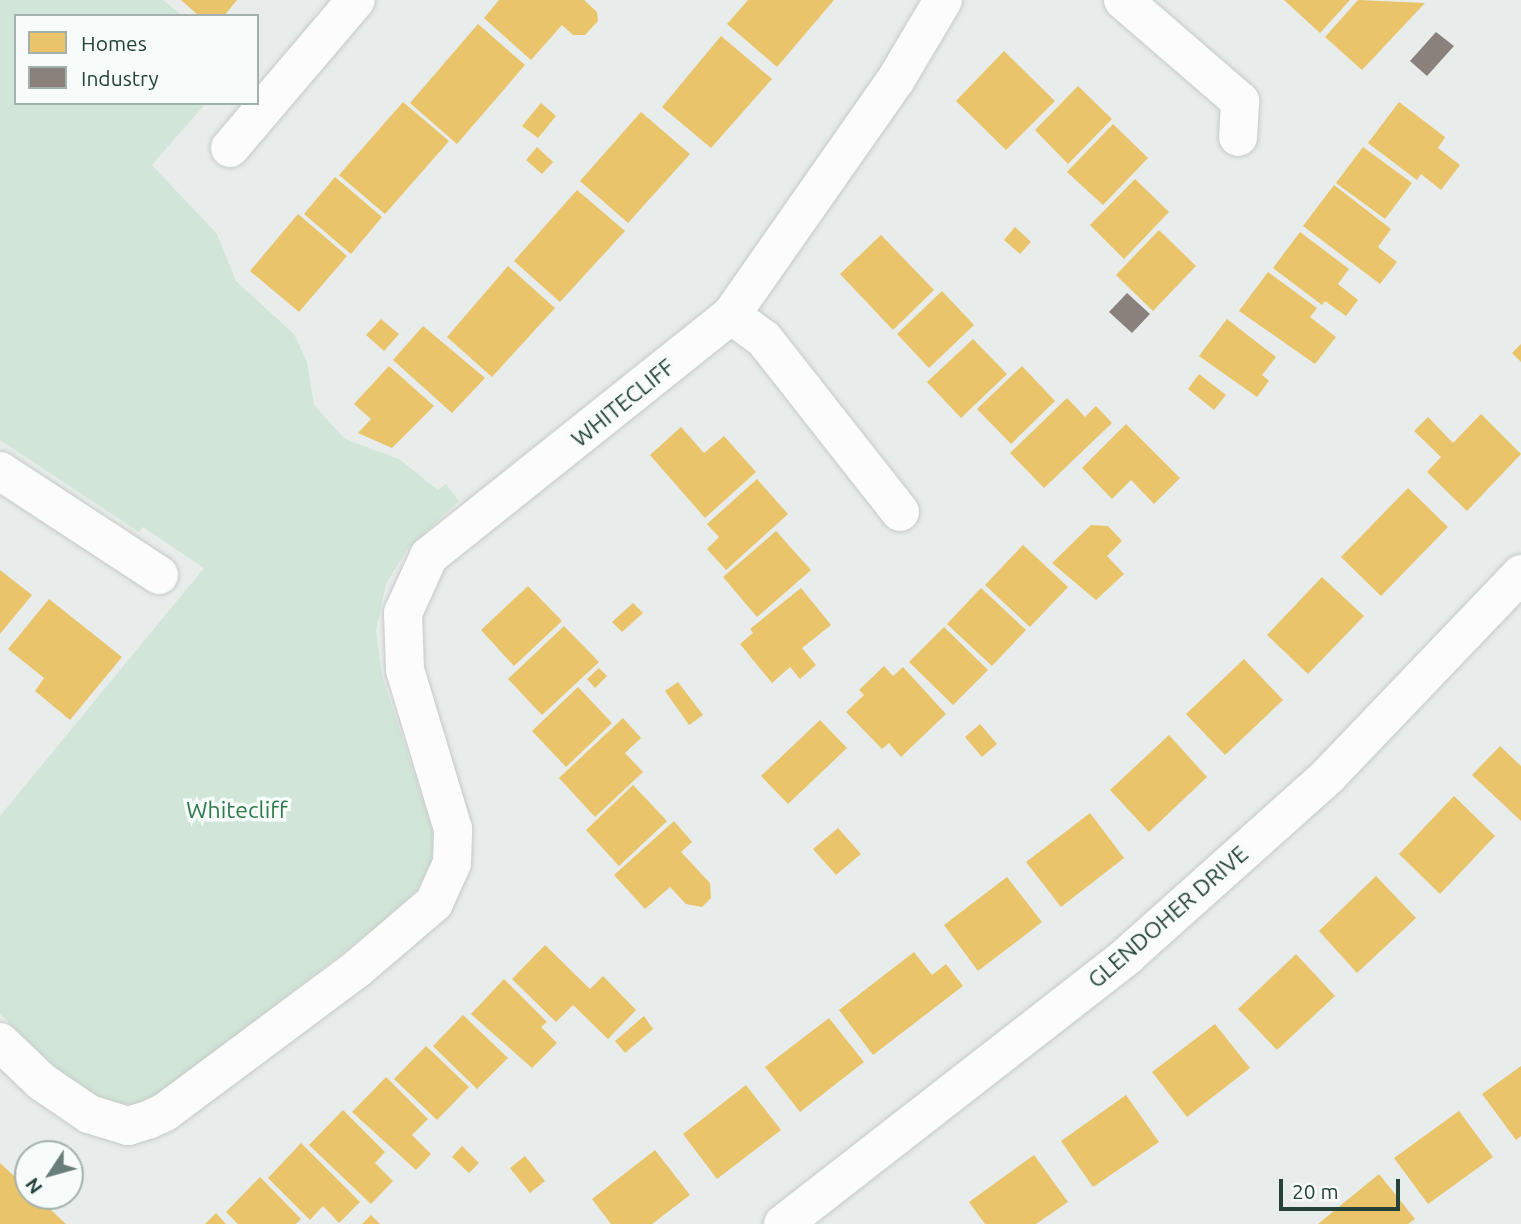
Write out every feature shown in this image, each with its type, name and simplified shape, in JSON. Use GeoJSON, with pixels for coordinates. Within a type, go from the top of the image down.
{"type":"FeatureCollection","features":[{"type":"Feature","properties":{"kind":"street"},"geometry":{"type":"LineString","coordinates":[[230,148],[356,0]]}},
{"type":"Feature","properties":{"kind":"street","name":"WHITECLIFF"},"geometry":{"type":"LineString","coordinates":[[0,1042],[73,1105],[128,1126],[148,1120],[358,968],[434,903],[452,863],[453,829],[405,670],[402,614],[429,556],[731,315],[895,81],[943,0]]}},
{"type":"Feature","properties":{"kind":"street"},"geometry":{"type":"LineString","coordinates":[[1124,0],[1240,101],[1238,137]]}},
{"type":"Feature","properties":{"kind":"street"},"geometry":{"type":"LineString","coordinates":[[731,315],[764,339],[900,512]]}},
{"type":"Feature","properties":{"kind":"street"},"geometry":{"type":"LineString","coordinates":[[0,471],[159,575]]}},
{"type":"Feature","properties":{"kind":"street","name":"GLENDOHER DRIVE"},"geometry":{"type":"LineString","coordinates":[[783,1224],[1128,956],[1329,775],[1517,589]]}},
{"type":"Feature","properties":{"kind":"green space","name":"Whitecliff"},"geometry":{"type":"Polygon","coordinates":[[[0,0],[163,0],[180,14],[14,14],[14,105],[204,105],[152,165],[217,234],[236,281],[294,334],[307,362],[314,405],[345,439],[399,459],[438,490],[446,484],[459,501],[408,548],[386,584],[376,630],[382,675],[432,829],[433,861],[416,891],[376,927],[154,1098],[133,1105],[100,1100],[70,1081],[0,1014],[0,816],[204,568],[143,527],[139,532],[0,440],[0,0]]]}},
{"type":"Feature","properties":{"kind":"building: Homes"},"geometry":{"type":"Polygon","coordinates":[[[181,0],[237,0],[226,14],[197,14],[181,0]]]}},
{"type":"Feature","properties":{"kind":"building: Homes"},"geometry":{"type":"Polygon","coordinates":[[[499,0],[584,0],[597,12],[598,21],[585,35],[573,35],[562,25],[531,60],[484,18],[499,0]]]}},
{"type":"Feature","properties":{"kind":"building: Homes"},"geometry":{"type":"Polygon","coordinates":[[[748,0],[834,0],[777,67],[727,24],[748,0]]]}},
{"type":"Feature","properties":{"kind":"building: Homes"},"geometry":{"type":"Polygon","coordinates":[[[1284,0],[1350,0],[1320,33],[1284,0]]]}},
{"type":"Feature","properties":{"kind":"building: Homes"},"geometry":{"type":"Polygon","coordinates":[[[1358,0],[1425,3],[1362,70],[1325,37],[1358,0]]]}},
{"type":"Feature","properties":{"kind":"building: Homes"},"geometry":{"type":"Polygon","coordinates":[[[478,24],[525,65],[457,144],[410,103],[478,24]]]}},
{"type":"Feature","properties":{"kind":"building: Homes"},"geometry":{"type":"Polygon","coordinates":[[[721,36],[772,79],[711,148],[662,107],[721,36]]]}},
{"type":"Feature","properties":{"kind":"building: Homes"},"geometry":{"type":"Polygon","coordinates":[[[1004,51],[1055,101],[1006,150],[956,101],[1004,51]]]}},
{"type":"Feature","properties":{"kind":"building: Homes"},"geometry":{"type":"Polygon","coordinates":[[[1078,86],[1112,119],[1068,164],[1035,130],[1078,86]]]}},
{"type":"Feature","properties":{"kind":"building: Homes"},"geometry":{"type":"Polygon","coordinates":[[[403,102],[449,141],[385,214],[339,175],[403,102]]]}},
{"type":"Feature","properties":{"kind":"building: Homes"},"geometry":{"type":"Polygon","coordinates":[[[1399,102],[1445,137],[1438,148],[1460,165],[1441,190],[1421,174],[1417,180],[1368,143],[1399,102]]]}},
{"type":"Feature","properties":{"kind":"building: Homes"},"geometry":{"type":"Polygon","coordinates":[[[541,103],[556,116],[538,138],[522,126],[541,103]]]}},
{"type":"Feature","properties":{"kind":"building: Homes"},"geometry":{"type":"Polygon","coordinates":[[[641,112],[690,154],[628,223],[580,181],[641,112]]]}},
{"type":"Feature","properties":{"kind":"building: Homes"},"geometry":{"type":"Polygon","coordinates":[[[1113,124],[1148,158],[1103,205],[1067,172],[1113,124]]]}},
{"type":"Feature","properties":{"kind":"building: Homes"},"geometry":{"type":"Polygon","coordinates":[[[537,147],[553,162],[542,174],[526,160],[537,147]]]}},
{"type":"Feature","properties":{"kind":"building: Homes"},"geometry":{"type":"Polygon","coordinates":[[[1363,147],[1412,183],[1385,219],[1336,183],[1363,147]]]}},
{"type":"Feature","properties":{"kind":"building: Homes"},"geometry":{"type":"Polygon","coordinates":[[[335,177],[382,217],[351,254],[304,214],[335,177]]]}},
{"type":"Feature","properties":{"kind":"building: Homes"},"geometry":{"type":"Polygon","coordinates":[[[1135,179],[1169,212],[1124,259],[1090,225],[1135,179]]]}},
{"type":"Feature","properties":{"kind":"building: Homes"},"geometry":{"type":"Polygon","coordinates":[[[1334,185],[1391,229],[1378,247],[1397,262],[1380,284],[1303,226],[1334,185]]]}},
{"type":"Feature","properties":{"kind":"building: Homes"},"geometry":{"type":"Polygon","coordinates":[[[577,190],[625,231],[560,302],[514,261],[577,190]]]}},
{"type":"Feature","properties":{"kind":"building: Homes"},"geometry":{"type":"Polygon","coordinates":[[[298,214],[347,256],[299,312],[250,271],[298,214]]]}},
{"type":"Feature","properties":{"kind":"building: Homes"},"geometry":{"type":"Polygon","coordinates":[[[1015,227],[1031,242],[1020,254],[1004,240],[1015,227]]]}},
{"type":"Feature","properties":{"kind":"building: Homes"},"geometry":{"type":"Polygon","coordinates":[[[1159,230],[1196,266],[1153,311],[1116,275],[1159,230]]]}},
{"type":"Feature","properties":{"kind":"building: Homes"},"geometry":{"type":"Polygon","coordinates":[[[1300,232],[1349,269],[1338,284],[1358,300],[1346,316],[1325,301],[1322,305],[1273,268],[1300,232]]]}},
{"type":"Feature","properties":{"kind":"building: Homes"},"geometry":{"type":"Polygon","coordinates":[[[881,235],[934,290],[893,330],[840,274],[881,235]]]}},
{"type":"Feature","properties":{"kind":"building: Homes"},"geometry":{"type":"Polygon","coordinates":[[[508,266],[555,308],[492,377],[447,337],[508,266]]]}},
{"type":"Feature","properties":{"kind":"building: Homes"},"geometry":{"type":"Polygon","coordinates":[[[1268,272],[1317,308],[1310,317],[1336,337],[1315,364],[1239,311],[1268,272]]]}},
{"type":"Feature","properties":{"kind":"building: Homes"},"geometry":{"type":"Polygon","coordinates":[[[942,291],[974,325],[929,368],[897,334],[942,291]]]}},
{"type":"Feature","properties":{"kind":"building: Homes"},"geometry":{"type":"Polygon","coordinates":[[[381,319],[399,334],[384,351],[366,335],[381,319]]]}},
{"type":"Feature","properties":{"kind":"building: Homes"},"geometry":{"type":"Polygon","coordinates":[[[1227,319],[1276,357],[1262,375],[1269,381],[1257,397],[1199,356],[1227,319]]]}},
{"type":"Feature","properties":{"kind":"building: Homes"},"geometry":{"type":"Polygon","coordinates":[[[423,326],[485,378],[452,413],[393,360],[423,326]]]}},
{"type":"Feature","properties":{"kind":"building: Homes"},"geometry":{"type":"Polygon","coordinates":[[[973,339],[1007,374],[961,418],[927,382],[973,339]]]}},
{"type":"Feature","properties":{"kind":"building: Homes"},"geometry":{"type":"Polygon","coordinates":[[[1521,344],[1521,362],[1512,353],[1521,344]]]}},
{"type":"Feature","properties":{"kind":"building: Homes"},"geometry":{"type":"Polygon","coordinates":[[[389,366],[434,406],[392,448],[358,433],[371,419],[354,404],[389,366]]]}},
{"type":"Feature","properties":{"kind":"building: Homes"},"geometry":{"type":"Polygon","coordinates":[[[1022,366],[1055,401],[1011,444],[977,409],[1022,366]]]}},
{"type":"Feature","properties":{"kind":"building: Homes"},"geometry":{"type":"Polygon","coordinates":[[[1199,374],[1226,395],[1214,410],[1188,389],[1199,374]]]}},
{"type":"Feature","properties":{"kind":"building: Homes"},"geometry":{"type":"Polygon","coordinates":[[[1067,398],[1085,417],[1096,406],[1112,423],[1044,488],[1010,453],[1067,398]]]}},
{"type":"Feature","properties":{"kind":"building: Homes"},"geometry":{"type":"Polygon","coordinates":[[[1481,414],[1521,454],[1467,511],[1427,472],[1441,457],[1414,431],[1428,417],[1453,443],[1481,414]]]}},
{"type":"Feature","properties":{"kind":"building: Homes"},"geometry":{"type":"Polygon","coordinates":[[[1126,424],[1180,478],[1154,504],[1131,480],[1112,499],[1082,468],[1126,424]]]}},
{"type":"Feature","properties":{"kind":"building: Homes"},"geometry":{"type":"Polygon","coordinates":[[[681,427],[704,453],[724,436],[756,472],[705,518],[650,455],[681,427]]]}},
{"type":"Feature","properties":{"kind":"building: Homes"},"geometry":{"type":"Polygon","coordinates":[[[757,479],[788,514],[726,570],[707,549],[719,537],[707,524],[757,479]]]}},
{"type":"Feature","properties":{"kind":"building: Homes"},"geometry":{"type":"Polygon","coordinates":[[[1408,488],[1448,527],[1381,596],[1341,557],[1408,488]]]}},
{"type":"Feature","properties":{"kind":"building: Homes"},"geometry":{"type":"Polygon","coordinates":[[[1091,525],[1108,526],[1122,541],[1107,556],[1124,574],[1096,600],[1052,563],[1091,525]]]}},
{"type":"Feature","properties":{"kind":"building: Homes"},"geometry":{"type":"Polygon","coordinates":[[[776,531],[811,570],[757,617],[723,577],[776,531]]]}},
{"type":"Feature","properties":{"kind":"building: Homes"},"geometry":{"type":"Polygon","coordinates":[[[1023,545],[1068,587],[1030,627],[985,585],[1023,545]]]}},
{"type":"Feature","properties":{"kind":"building: Homes"},"geometry":{"type":"Polygon","coordinates":[[[0,570],[32,595],[0,634],[0,570]]]}},
{"type":"Feature","properties":{"kind":"building: Homes"},"geometry":{"type":"Polygon","coordinates":[[[1322,577],[1364,616],[1308,674],[1267,635],[1322,577]]]}},
{"type":"Feature","properties":{"kind":"building: Homes"},"geometry":{"type":"Polygon","coordinates":[[[528,586],[562,621],[514,666],[481,630],[528,586]]]}},
{"type":"Feature","properties":{"kind":"building: Homes"},"geometry":{"type":"Polygon","coordinates":[[[801,588],[831,625],[802,648],[816,665],[800,679],[790,667],[772,683],[740,644],[753,633],[750,629],[801,588]]]}},
{"type":"Feature","properties":{"kind":"building: Homes"},"geometry":{"type":"Polygon","coordinates":[[[981,588],[1026,630],[992,666],[947,624],[981,588]]]}},
{"type":"Feature","properties":{"kind":"building: Homes"},"geometry":{"type":"Polygon","coordinates":[[[49,599],[122,657],[70,720],[35,691],[44,678],[8,649],[49,599]]]}},
{"type":"Feature","properties":{"kind":"building: Homes"},"geometry":{"type":"Polygon","coordinates":[[[633,603],[643,613],[622,632],[612,622],[633,603]]]}},
{"type":"Feature","properties":{"kind":"building: Homes"},"geometry":{"type":"Polygon","coordinates":[[[564,626],[599,662],[542,715],[508,679],[564,626]]]}},
{"type":"Feature","properties":{"kind":"building: Homes"},"geometry":{"type":"Polygon","coordinates":[[[944,627],[988,670],[953,705],[909,662],[944,627]]]}},
{"type":"Feature","properties":{"kind":"building: Homes"},"geometry":{"type":"Polygon","coordinates":[[[1244,659],[1283,700],[1225,755],[1186,714],[1244,659]]]}},
{"type":"Feature","properties":{"kind":"building: Homes"},"geometry":{"type":"Polygon","coordinates":[[[884,666],[893,676],[903,667],[946,714],[901,757],[889,743],[882,749],[846,712],[864,695],[859,690],[884,666]]]}},
{"type":"Feature","properties":{"kind":"building: Homes"},"geometry":{"type":"Polygon","coordinates":[[[599,668],[607,676],[595,688],[587,679],[599,668]]]}},
{"type":"Feature","properties":{"kind":"building: Homes"},"geometry":{"type":"Polygon","coordinates":[[[678,682],[703,715],[689,725],[665,691],[678,682]]]}},
{"type":"Feature","properties":{"kind":"building: Homes"},"geometry":{"type":"Polygon","coordinates":[[[578,687],[612,723],[566,767],[532,731],[578,687]]]}},
{"type":"Feature","properties":{"kind":"building: Homes"},"geometry":{"type":"Polygon","coordinates":[[[623,718],[641,738],[625,753],[643,772],[595,817],[559,778],[623,718]]]}},
{"type":"Feature","properties":{"kind":"building: Homes"},"geometry":{"type":"Polygon","coordinates":[[[820,720],[847,748],[788,804],[761,776],[820,720]]]}},
{"type":"Feature","properties":{"kind":"building: Homes"},"geometry":{"type":"Polygon","coordinates":[[[980,724],[997,744],[982,757],[965,737],[980,724]]]}},
{"type":"Feature","properties":{"kind":"building: Homes"},"geometry":{"type":"Polygon","coordinates":[[[1169,735],[1207,777],[1149,832],[1110,790],[1169,735]]]}},
{"type":"Feature","properties":{"kind":"building: Homes"},"geometry":{"type":"Polygon","coordinates":[[[1500,746],[1521,766],[1521,821],[1472,775],[1500,746]]]}},
{"type":"Feature","properties":{"kind":"building: Homes"},"geometry":{"type":"Polygon","coordinates":[[[633,785],[667,821],[619,866],[586,830],[633,785]]]}},
{"type":"Feature","properties":{"kind":"building: Homes"},"geometry":{"type":"Polygon","coordinates":[[[1454,796],[1495,836],[1440,894],[1399,854],[1454,796]]]}},
{"type":"Feature","properties":{"kind":"building: Homes"},"geometry":{"type":"Polygon","coordinates":[[[1090,813],[1124,858],[1061,907],[1026,862],[1090,813]]]}},
{"type":"Feature","properties":{"kind":"building: Homes"},"geometry":{"type":"Polygon","coordinates":[[[674,821],[692,842],[681,852],[710,883],[711,898],[702,907],[686,904],[670,887],[645,909],[614,875],[674,821]]]}},
{"type":"Feature","properties":{"kind":"building: Homes"},"geometry":{"type":"Polygon","coordinates":[[[838,828],[861,854],[836,875],[813,849],[838,828]]]}},
{"type":"Feature","properties":{"kind":"building: Homes"},"geometry":{"type":"Polygon","coordinates":[[[1376,876],[1416,918],[1357,973],[1319,931],[1376,876]]]}},
{"type":"Feature","properties":{"kind":"building: Homes"},"geometry":{"type":"Polygon","coordinates":[[[1007,877],[1042,922],[978,971],[944,925],[1007,877]]]}},
{"type":"Feature","properties":{"kind":"building: Homes"},"geometry":{"type":"Polygon","coordinates":[[[545,945],[590,989],[603,976],[636,1010],[608,1039],[573,1005],[556,1022],[512,979],[545,945]]]}},
{"type":"Feature","properties":{"kind":"building: Homes"},"geometry":{"type":"Polygon","coordinates":[[[914,952],[932,975],[946,964],[963,986],[873,1055],[839,1010],[914,952]]]}},
{"type":"Feature","properties":{"kind":"building: Homes"},"geometry":{"type":"Polygon","coordinates":[[[1296,954],[1335,996],[1277,1050],[1238,1009],[1296,954]]]}},
{"type":"Feature","properties":{"kind":"building: Homes"},"geometry":{"type":"Polygon","coordinates":[[[504,979],[547,1022],[541,1027],[557,1043],[532,1068],[471,1014],[504,979]]]}},
{"type":"Feature","properties":{"kind":"building: Homes"},"geometry":{"type":"Polygon","coordinates":[[[463,1015],[508,1058],[477,1089],[433,1046],[463,1015]]]}},
{"type":"Feature","properties":{"kind":"building: Homes"},"geometry":{"type":"Polygon","coordinates":[[[644,1016],[653,1029],[625,1053],[615,1041],[644,1016]]]}},
{"type":"Feature","properties":{"kind":"building: Homes"},"geometry":{"type":"Polygon","coordinates":[[[829,1018],[864,1062],[800,1112],[765,1067],[829,1018]]]}},
{"type":"Feature","properties":{"kind":"building: Homes"},"geometry":{"type":"Polygon","coordinates":[[[1215,1024],[1250,1068],[1187,1117],[1152,1072],[1215,1024]]]}},
{"type":"Feature","properties":{"kind":"building: Homes"},"geometry":{"type":"Polygon","coordinates":[[[426,1046],[469,1087],[437,1120],[394,1079],[426,1046]]]}},
{"type":"Feature","properties":{"kind":"building: Homes"},"geometry":{"type":"Polygon","coordinates":[[[1521,1066],[1521,1136],[1516,1140],[1482,1094],[1521,1066]]]}},
{"type":"Feature","properties":{"kind":"building: Homes"},"geometry":{"type":"Polygon","coordinates":[[[386,1077],[428,1119],[412,1135],[431,1154],[416,1170],[352,1112],[386,1077]]]}},
{"type":"Feature","properties":{"kind":"building: Homes"},"geometry":{"type":"Polygon","coordinates":[[[746,1085],[781,1130],[717,1179],[683,1134],[746,1085]]]}},
{"type":"Feature","properties":{"kind":"building: Homes"},"geometry":{"type":"Polygon","coordinates":[[[1126,1095],[1159,1142],[1093,1187],[1061,1141],[1126,1095]]]}},
{"type":"Feature","properties":{"kind":"building: Homes"},"geometry":{"type":"Polygon","coordinates":[[[343,1110],[385,1152],[375,1163],[393,1181],[371,1204],[309,1145],[343,1110]]]}},
{"type":"Feature","properties":{"kind":"building: Homes"},"geometry":{"type":"Polygon","coordinates":[[[1459,1111],[1493,1157],[1428,1204],[1394,1158],[1459,1111]]]}},
{"type":"Feature","properties":{"kind":"building: Homes"},"geometry":{"type":"Polygon","coordinates":[[[301,1143],[360,1202],[339,1223],[323,1206],[310,1220],[268,1178],[301,1143]]]}},
{"type":"Feature","properties":{"kind":"building: Homes"},"geometry":{"type":"Polygon","coordinates":[[[462,1146],[479,1163],[469,1173],[452,1157],[462,1146]]]}},
{"type":"Feature","properties":{"kind":"building: Homes"},"geometry":{"type":"Polygon","coordinates":[[[655,1150],[690,1195],[652,1224],[611,1224],[592,1199],[655,1150]]]}},
{"type":"Feature","properties":{"kind":"building: Homes"},"geometry":{"type":"Polygon","coordinates":[[[1034,1155],[1068,1202],[1036,1224],[985,1224],[969,1202],[1034,1155]]]}},
{"type":"Feature","properties":{"kind":"building: Homes"},"geometry":{"type":"Polygon","coordinates":[[[525,1156],[545,1181],[530,1193],[510,1168],[525,1156]]]}},
{"type":"Feature","properties":{"kind":"building: Homes"},"geometry":{"type":"Polygon","coordinates":[[[0,1163],[14,1176],[14,1210],[51,1210],[66,1224],[0,1224],[0,1163]]]}},
{"type":"Feature","properties":{"kind":"building: Homes"},"geometry":{"type":"Polygon","coordinates":[[[1379,1174],[1415,1219],[1408,1224],[1318,1224],[1379,1174]]]}},
{"type":"Feature","properties":{"kind":"building: Homes"},"geometry":{"type":"Polygon","coordinates":[[[260,1177],[301,1219],[296,1224],[238,1224],[226,1212],[260,1177]]]}},
{"type":"Feature","properties":{"kind":"building: Homes"},"geometry":{"type":"Polygon","coordinates":[[[216,1213],[226,1224],[205,1224],[216,1213]]]}},
{"type":"Feature","properties":{"kind":"building: Homes"},"geometry":{"type":"Polygon","coordinates":[[[371,1215],[380,1224],[362,1224],[371,1215]]]}},
{"type":"Feature","properties":{"kind":"building: Industry"},"geometry":{"type":"Polygon","coordinates":[[[1436,32],[1454,46],[1427,76],[1410,61],[1436,32]]]}},
{"type":"Feature","properties":{"kind":"building: Industry"},"geometry":{"type":"Polygon","coordinates":[[[1127,293],[1150,314],[1132,333],[1109,312],[1127,293]]]}}]}
